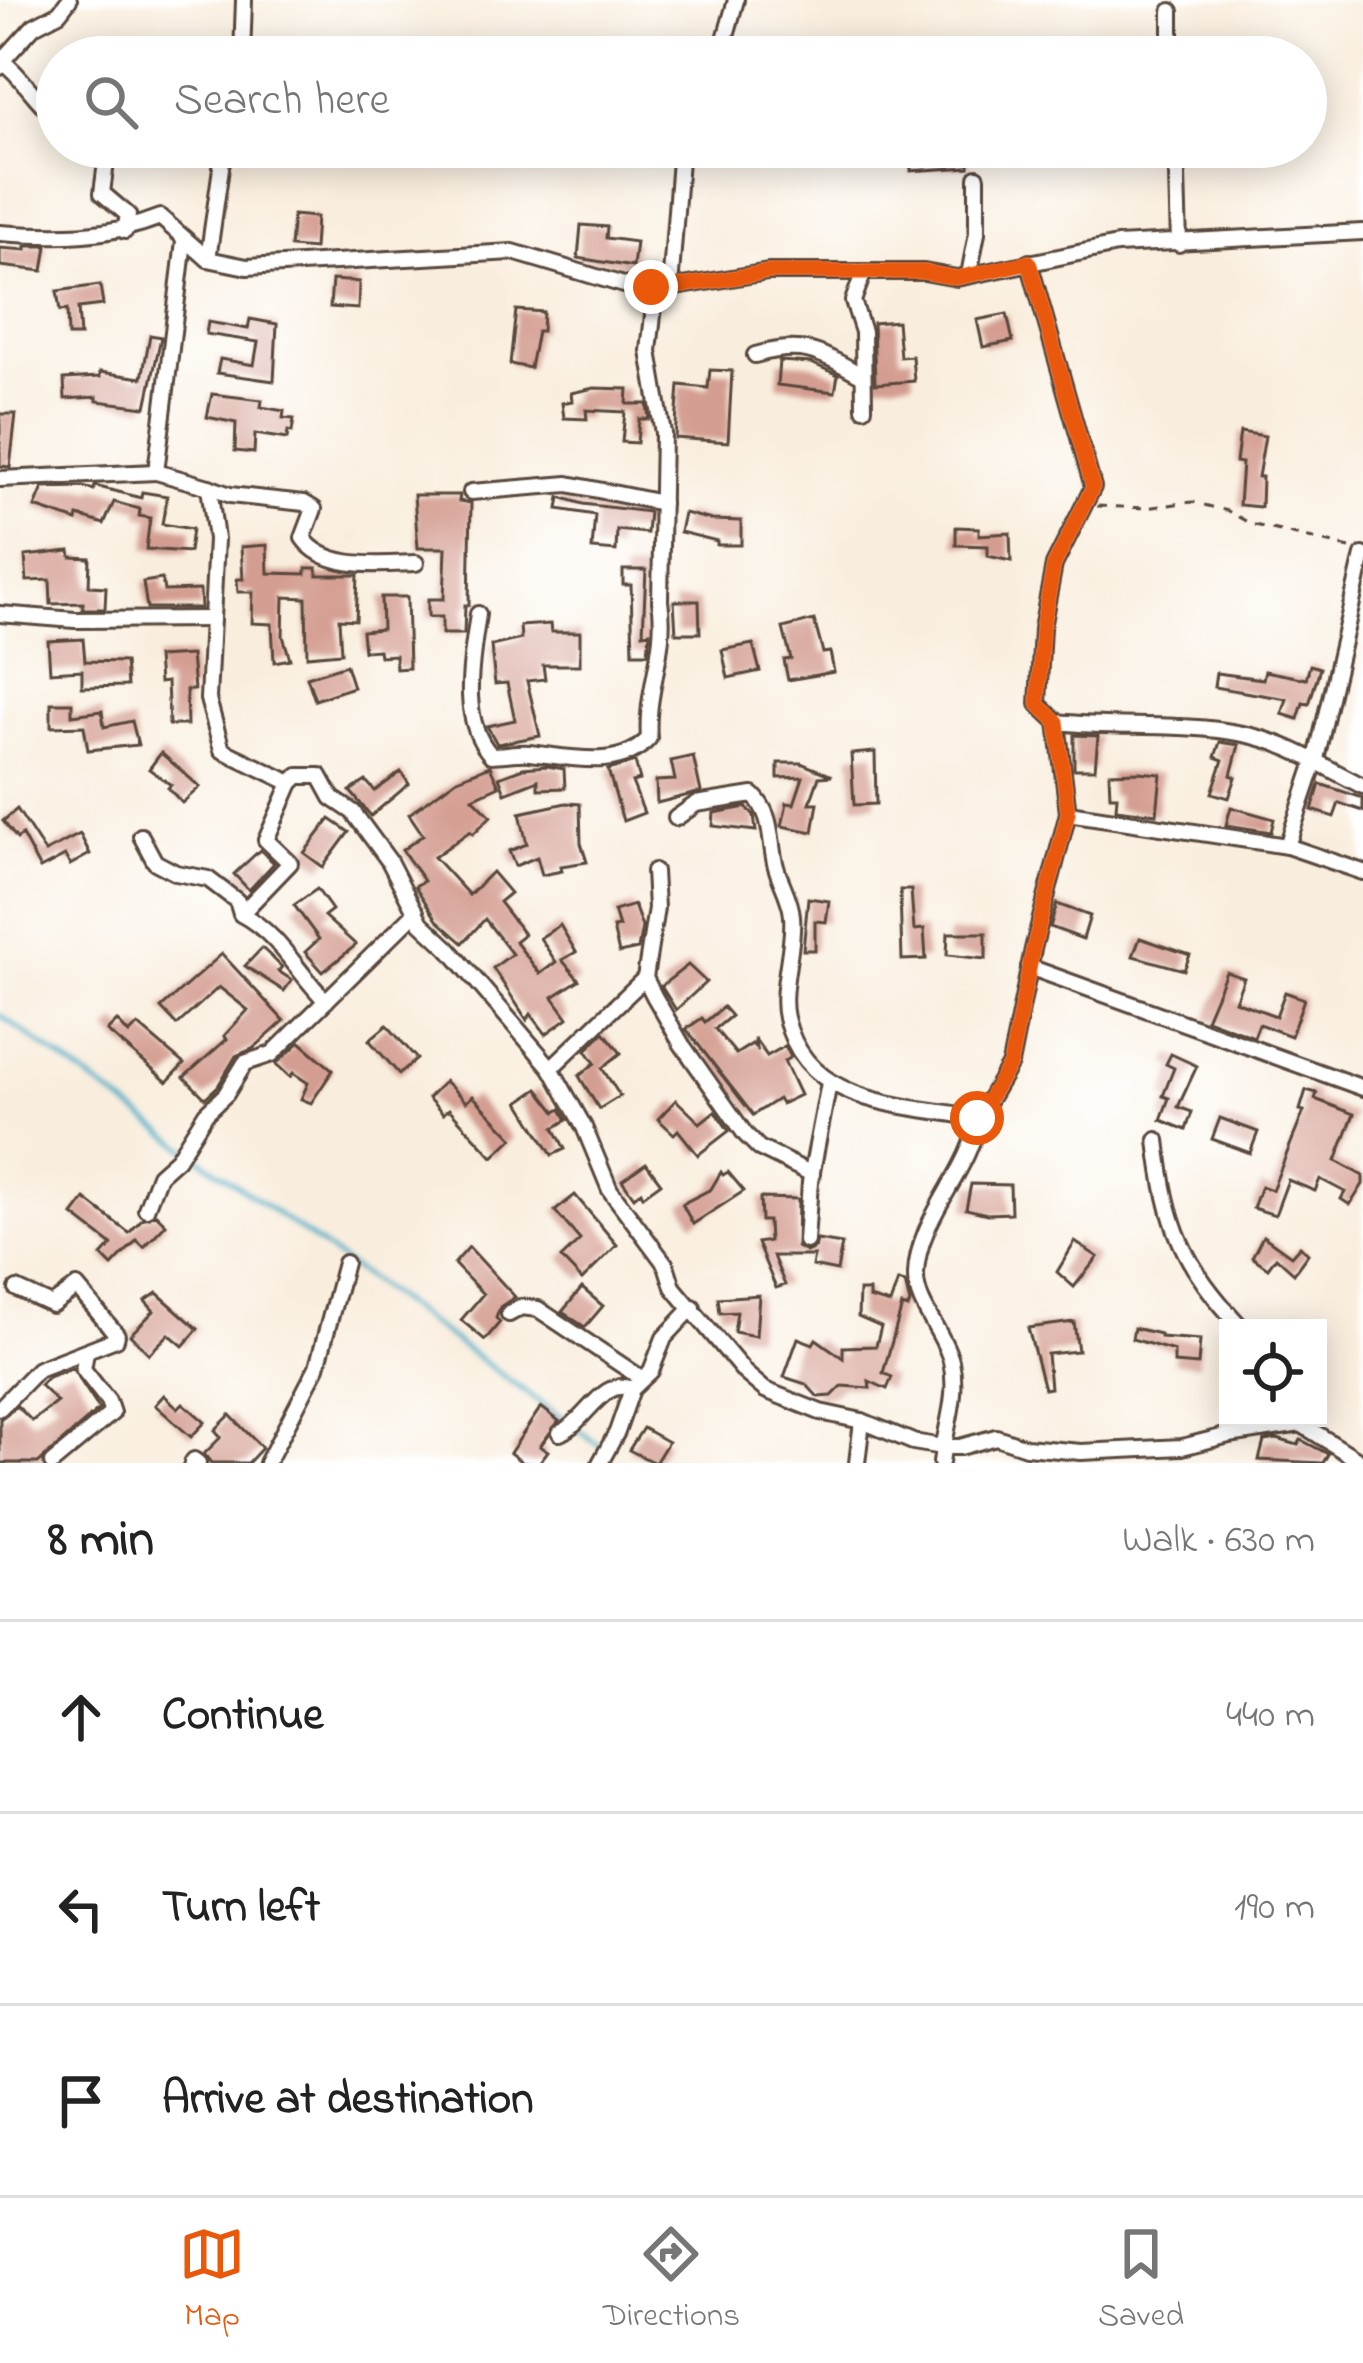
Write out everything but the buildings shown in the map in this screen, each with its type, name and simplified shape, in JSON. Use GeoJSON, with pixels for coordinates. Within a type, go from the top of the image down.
{"type":"FeatureCollection","features":[{"type":"Feature","properties":{"kind":"street"},"geometry":{"type":"LineString","coordinates":[[36,97],[1,64],[34,26],[58,13],[69,0]]}},
{"type":"Feature","properties":{"kind":"street"},"geometry":{"type":"LineString","coordinates":[[243,36],[244,0]]}},
{"type":"Feature","properties":{"kind":"street"},"geometry":{"type":"LineString","coordinates":[[726,36],[736,0]]}},
{"type":"Feature","properties":{"kind":"street"},"geometry":{"type":"LineString","coordinates":[[1171,36],[1172,11]]}},
{"type":"Feature","properties":{"kind":"street"},"geometry":{"type":"LineString","coordinates":[[105,168],[102,193],[128,215],[125,231]]}},
{"type":"Feature","properties":{"kind":"street"},"geometry":{"type":"LineString","coordinates":[[208,259],[221,168]]}},
{"type":"Feature","properties":{"kind":"street"},"geometry":{"type":"LineString","coordinates":[[670,288],[679,168]]}},
{"type":"Feature","properties":{"kind":"street"},"geometry":{"type":"LineString","coordinates":[[1178,244],[1180,168]]}},
{"type":"Feature","properties":{"kind":"street"},"geometry":{"type":"LineString","coordinates":[[969,275],[977,232],[977,176]]}},
{"type":"Feature","properties":{"kind":"street"},"geometry":{"type":"LineString","coordinates":[[0,233],[52,236],[125,231],[160,217],[208,259],[247,267],[513,252],[626,286],[651,287],[656,298],[649,351],[664,434],[660,601],[664,628],[647,719],[649,738],[639,750],[603,761],[524,753],[491,755],[479,734],[468,694],[478,614]]}},
{"type":"Feature","properties":{"kind":"street"},"geometry":{"type":"LineString","coordinates":[[656,298],[670,288],[768,272],[969,275],[1118,245],[1363,232]]}},
{"type":"Feature","properties":{"kind":"street"},"geometry":{"type":"LineString","coordinates":[[157,472],[184,241]]}},
{"type":"Feature","properties":{"kind":"street"},"geometry":{"type":"LineString","coordinates":[[1029,262],[1093,487],[1054,565],[1042,628],[1038,704],[1057,722],[1246,734],[1316,758],[1363,786]]}},
{"type":"Feature","properties":{"kind":"street"},"geometry":{"type":"LineString","coordinates":[[863,274],[853,301],[863,332],[864,408]]}},
{"type":"Feature","properties":{"kind":"street"},"geometry":{"type":"LineString","coordinates":[[755,355],[780,346],[817,351],[861,375]]}},
{"type":"Feature","properties":{"kind":"street"},"geometry":{"type":"LineString","coordinates":[[0,479],[157,472],[230,495],[304,503],[314,509],[303,538],[326,558],[416,563]]}},
{"type":"Feature","properties":{"kind":"street"},"geometry":{"type":"LineString","coordinates":[[471,492],[568,484],[662,502]]}},
{"type":"Feature","properties":{"kind":"street"},"geometry":{"type":"LineString","coordinates":[[209,488],[216,539],[208,699],[222,750],[291,783]]}},
{"type":"Feature","properties":{"kind":"street"},"geometry":{"type":"LineString","coordinates":[[1287,846],[1355,630],[1363,553]]}},
{"type":"Feature","properties":{"kind":"street"},"geometry":{"type":"LineString","coordinates":[[0,614],[75,620],[212,619]]}},
{"type":"Feature","properties":{"kind":"street"},"geometry":{"type":"LineString","coordinates":[[942,1455],[955,1403],[950,1360],[918,1292],[916,1277],[923,1240],[943,1204],[977,1118],[1010,1064],[1068,813],[1057,722]]}},
{"type":"Feature","properties":{"kind":"street"},"geometry":{"type":"LineString","coordinates":[[242,914],[290,863],[266,840],[291,783],[298,776],[320,776],[332,798],[353,812],[389,861],[416,912],[551,1068],[584,1127],[610,1190],[666,1265],[673,1287],[765,1390],[820,1412],[862,1421],[942,1455],[996,1437],[1025,1448],[1081,1452],[1182,1447],[1271,1427]]}},
{"type":"Feature","properties":{"kind":"street"},"geometry":{"type":"LineString","coordinates":[[676,818],[696,804],[753,795],[767,809],[776,868],[793,912],[785,1016],[806,1061],[829,1083],[904,1108],[977,1118]]}},
{"type":"Feature","properties":{"kind":"street"},"geometry":{"type":"LineString","coordinates":[[1068,813],[1287,846],[1363,872]]}},
{"type":"Feature","properties":{"kind":"street"},"geometry":{"type":"LineString","coordinates":[[141,836],[155,862],[176,873],[208,879],[237,901],[242,914],[260,924],[290,954],[326,1001]]}},
{"type":"Feature","properties":{"kind":"street"},"geometry":{"type":"LineString","coordinates":[[551,1068],[645,978],[656,908],[654,871]]}},
{"type":"Feature","properties":{"kind":"street"},"geometry":{"type":"LineString","coordinates":[[146,1209],[159,1174],[177,1159],[245,1063],[272,1054],[416,912]]}},
{"type":"Feature","properties":{"kind":"street"},"geometry":{"type":"LineString","coordinates":[[1029,967],[1363,1088]]}},
{"type":"Feature","properties":{"kind":"street"},"geometry":{"type":"LineString","coordinates":[[645,978],[681,1042],[745,1134],[759,1148],[812,1174]]}},
{"type":"Feature","properties":{"kind":"street"},"geometry":{"type":"LineString","coordinates":[[806,1241],[812,1174],[829,1083]]}},
{"type":"Feature","properties":{"kind":"street"},"geometry":{"type":"LineString","coordinates":[[1157,1140],[1173,1227],[1198,1280],[1234,1319]]}},
{"type":"Feature","properties":{"kind":"street"},"geometry":{"type":"LineString","coordinates":[[267,1463],[316,1367],[345,1263]]}},
{"type":"Feature","properties":{"kind":"street"},"geometry":{"type":"LineString","coordinates":[[0,1408],[38,1369],[86,1353],[117,1335],[77,1287],[52,1305],[17,1289]]}},
{"type":"Feature","properties":{"kind":"street"},"geometry":{"type":"LineString","coordinates":[[600,1463],[636,1383],[651,1371],[664,1338],[693,1306]]}},
{"type":"Feature","properties":{"kind":"street"},"geometry":{"type":"LineString","coordinates":[[509,1314],[521,1307],[538,1309],[636,1383]]}},
{"type":"Feature","properties":{"kind":"street"},"geometry":{"type":"LineString","coordinates":[[60,1460],[112,1413],[109,1401],[83,1369],[86,1353]]}},
{"type":"Feature","properties":{"kind":"street"},"geometry":{"type":"LineString","coordinates":[[560,1432],[569,1429],[611,1387],[636,1383]]}},
{"type":"Feature","properties":{"kind":"street"},"geometry":{"type":"LineString","coordinates":[[857,1463],[862,1421]]}},
{"type":"Feature","properties":{"kind":"street"},"geometry":{"type":"LineString","coordinates":[[1311,1427],[1363,1463]]}},
{"type":"Feature","properties":{"kind":"path"},"geometry":{"type":"LineString","coordinates":[[1084,506],[1144,508],[1192,502],[1228,511],[1251,524],[1363,553]]}},
{"type":"Feature","properties":{"kind":"waterway"},"geometry":{"type":"LineString","coordinates":[[0,1015],[602,1447]]}},
{"type":"Feature","properties":{"kind":"route"},"geometry":{"type":"LineString","coordinates":[[651,287],[656,298],[670,288],[768,272],[924,272],[957,278],[1029,262],[1093,487],[1054,565],[1042,628],[1038,704],[1057,722],[1068,813],[1010,1064],[977,1118]]}}]}
